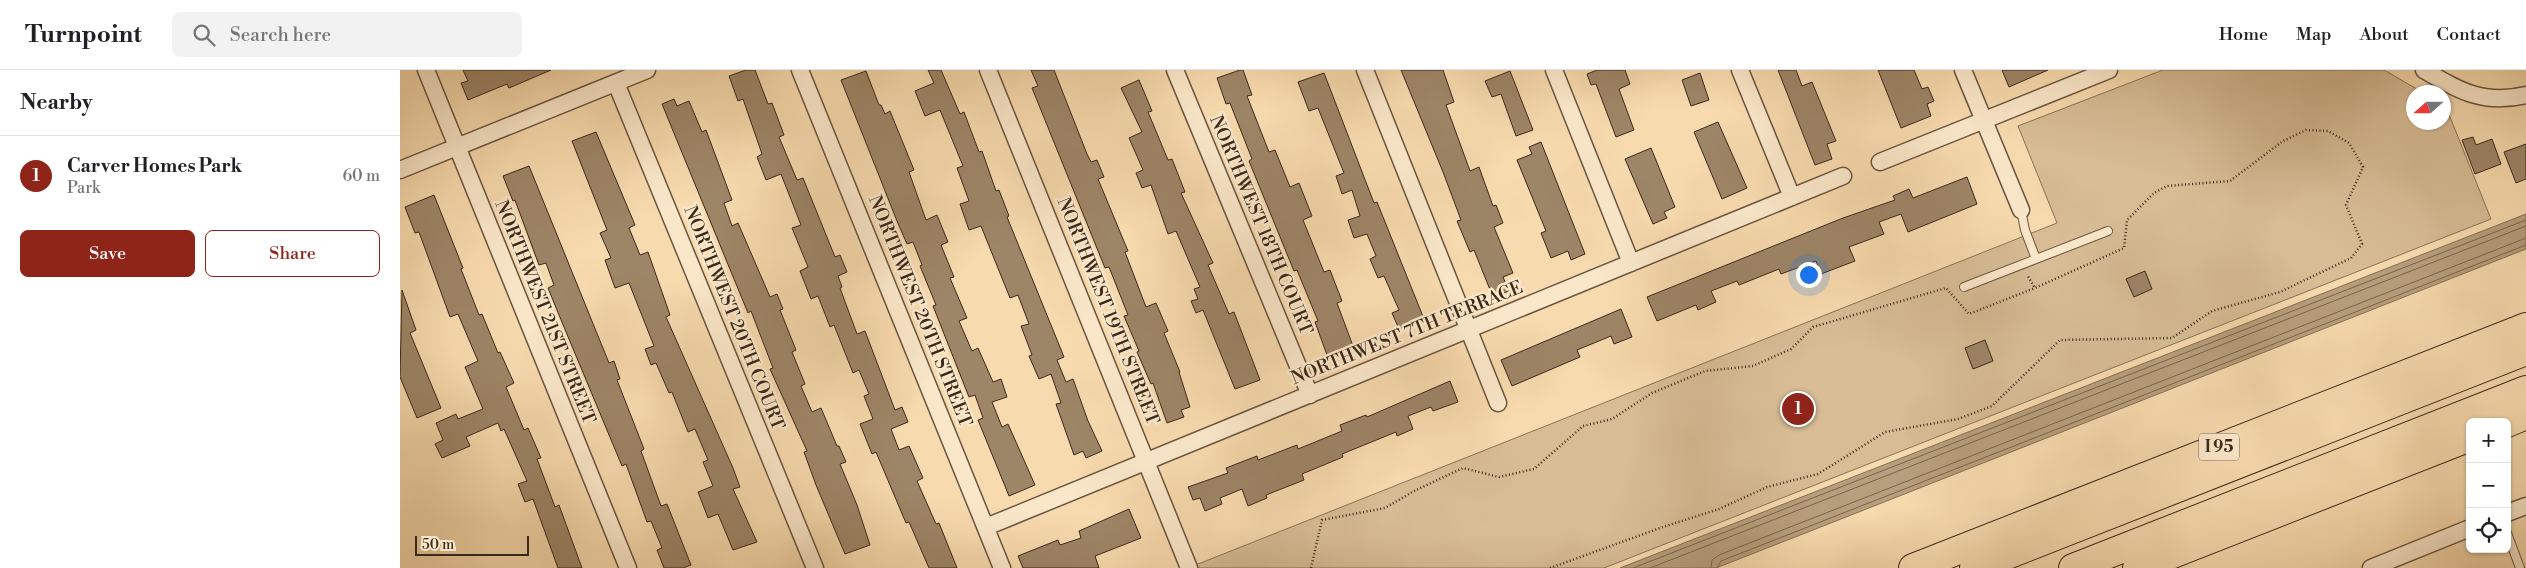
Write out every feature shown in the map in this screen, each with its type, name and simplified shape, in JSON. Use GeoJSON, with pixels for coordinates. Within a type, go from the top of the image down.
{"type":"FeatureCollection","features":[{"type":"Feature","properties":{"kind":"highway","name":"I 95"},"geometry":{"type":"LineString","coordinates":[[1912,568],[2526,327]]}},
{"type":"Feature","properties":{"kind":"highway"},"geometry":{"type":"LineString","coordinates":[[1974,568],[2526,351]]}},
{"type":"Feature","properties":{"kind":"highway"},"geometry":{"type":"LineString","coordinates":[[2073,568],[2526,390]]}},
{"type":"Feature","properties":{"kind":"highway"},"geometry":{"type":"LineString","coordinates":[[2511,421],[2526,415]]}},
{"type":"Feature","properties":{"kind":"highway"},"geometry":{"type":"LineString","coordinates":[[2137,568],[2466,439]]}},
{"type":"Feature","properties":{"kind":"street","name":"NORTHWEST 21ST STREET"},"geometry":{"type":"LineString","coordinates":[[426,70],[628,568]]}},
{"type":"Feature","properties":{"kind":"street"},"geometry":{"type":"LineString","coordinates":[[400,170],[648,70]]}},
{"type":"Feature","properties":{"kind":"street","name":"NORTHWEST 20TH STREET"},"geometry":{"type":"LineString","coordinates":[[800,70],[1002,568]]}},
{"type":"Feature","properties":{"kind":"street","name":"NORTHWEST 19TH STREET"},"geometry":{"type":"LineString","coordinates":[[988,70],[1148,462],[1189,568]]}},
{"type":"Feature","properties":{"kind":"street","name":"NORTHWEST 18TH COURT"},"geometry":{"type":"LineString","coordinates":[[1175,70],[1310,395]]}},
{"type":"Feature","properties":{"kind":"street"},"geometry":{"type":"LineString","coordinates":[[1365,70],[1498,403]]}},
{"type":"Feature","properties":{"kind":"street"},"geometry":{"type":"LineString","coordinates":[[1554,70],[1631,262]]}},
{"type":"Feature","properties":{"kind":"street"},"geometry":{"type":"LineString","coordinates":[[1740,70],[1792,197]]}},
{"type":"Feature","properties":{"kind":"street"},"geometry":{"type":"LineString","coordinates":[[1963,70],[2021,210]]}},
{"type":"Feature","properties":{"kind":"street"},"geometry":{"type":"LineString","coordinates":[[1880,162],[2109,70]]}},
{"type":"Feature","properties":{"kind":"street"},"geometry":{"type":"LineString","coordinates":[[2424,70],[2459,90],[2486,99],[2511,99],[2526,95]]}},
{"type":"Feature","properties":{"kind":"street","name":"NORTHWEST 20TH COURT"},"geometry":{"type":"LineString","coordinates":[[616,83],[814,568]]}},
{"type":"Feature","properties":{"kind":"street","name":"NORTHWEST 7TH TERRACE"},"geometry":{"type":"LineString","coordinates":[[986,527],[1843,176]]}},
{"type":"Feature","properties":{"kind":"street"},"geometry":{"type":"LineString","coordinates":[[2511,512],[2526,506]]}},
{"type":"Feature","properties":{"kind":"street"},"geometry":{"type":"LineString","coordinates":[[2371,568],[2466,530]]}},
{"type":"Feature","properties":{"kind":"lane"},"geometry":{"type":"LineString","coordinates":[[2021,210],[2025,230],[2036,259]]}},
{"type":"Feature","properties":{"kind":"lane"},"geometry":{"type":"LineString","coordinates":[[1964,287],[2108,231]]}},
{"type":"Feature","properties":{"kind":"lane"},"geometry":{"type":"LineString","coordinates":[[2511,544],[2520,568]]}},
{"type":"Feature","properties":{"kind":"path"},"geometry":{"type":"LineString","coordinates":[[1311,568],[1322,520],[1386,508],[1414,491],[1463,468],[1499,477],[1534,469],[1583,426],[1612,419],[1652,393],[1705,371],[1753,366],[1791,349],[1813,327],[1946,288],[1969,314],[2035,288],[2124,248],[2127,220],[2154,193],[2167,186],[2230,181],[2283,141],[2306,130],[2328,131],[2349,144],[2363,167],[2346,205],[2362,244],[2351,258],[2280,292],[2212,311],[2172,338],[2060,340],[1992,406],[1958,419],[1885,432],[1818,474],[1767,487],[1719,510],[1663,527],[1550,568]]}},
{"type":"Feature","properties":{"kind":"path"},"geometry":{"type":"LineString","coordinates":[[2028,275],[2035,288]]}},
{"type":"Feature","properties":{"kind":"shaded area"},"geometry":{"type":"Polygon","coordinates":[[[2163,70],[2384,70],[2410,85],[2406,85],[2406,130],[2451,130],[2451,119],[2491,219],[1604,568],[1188,568],[2057,223],[2018,126],[2163,70]]]}},
{"type":"Feature","properties":{"kind":"water"},"geometry":{"type":"Polygon","coordinates":[[[2526,214],[2526,249],[1716,568],[1620,568],[2526,214]]]}},
{"type":"Feature","properties":{"kind":"building"},"geometry":{"type":"Polygon","coordinates":[[[463,70],[551,70],[509,88],[507,84],[468,100],[461,83],[468,81],[463,70]]]}},
{"type":"Feature","properties":{"kind":"building"},"geometry":{"type":"Polygon","coordinates":[[[746,70],[755,70],[768,104],[772,103],[784,135],[779,137],[797,180],[803,178],[835,257],[840,255],[847,272],[838,276],[842,287],[840,288],[857,334],[865,331],[895,410],[902,407],[908,422],[891,429],[899,450],[909,446],[923,478],[917,481],[936,524],[939,523],[957,568],[929,568],[909,522],[906,523],[876,452],[872,454],[860,424],[873,419],[864,396],[869,394],[859,370],[853,373],[834,325],[830,327],[818,296],[811,299],[800,271],[808,267],[792,228],[801,225],[781,174],[766,180],[757,157],[762,154],[743,99],[738,101],[729,76],[746,70]]]}},
{"type":"Feature","properties":{"kind":"building"},"geometry":{"type":"Polygon","coordinates":[[[928,70],[941,70],[960,114],[964,112],[979,152],[982,151],[996,191],[999,190],[1009,216],[1007,217],[1064,357],[1057,360],[1066,382],[1073,379],[1088,421],[1102,451],[1086,458],[1083,451],[1074,455],[1056,404],[1061,403],[1051,374],[1039,379],[1029,356],[1032,355],[1021,326],[1029,324],[1018,295],[1010,298],[981,226],[969,230],[960,204],[969,201],[957,168],[963,166],[940,110],[925,116],[915,91],[934,83],[928,70]]]}},
{"type":"Feature","properties":{"kind":"building"},"geometry":{"type":"Polygon","coordinates":[[[1031,70],[1054,70],[1087,154],[1091,162],[1097,160],[1104,177],[1098,179],[1128,251],[1125,252],[1146,307],[1156,303],[1168,331],[1164,333],[1180,372],[1190,407],[1181,410],[1184,417],[1167,423],[1153,383],[1151,384],[1137,352],[1139,351],[1124,316],[1128,315],[1109,267],[1105,268],[1032,88],[1038,86],[1031,70]]]}},
{"type":"Feature","properties":{"kind":"building"},"geometry":{"type":"Polygon","coordinates":[[[1243,70],[1252,95],[1247,96],[1269,152],[1275,150],[1290,187],[1299,183],[1312,216],[1303,220],[1324,272],[1330,270],[1342,301],[1337,303],[1353,346],[1327,355],[1315,322],[1318,321],[1297,270],[1294,271],[1249,161],[1252,159],[1230,103],[1226,104],[1217,78],[1243,70]]]}},
{"type":"Feature","properties":{"kind":"building"},"geometry":{"type":"Polygon","coordinates":[[[1401,70],[1443,70],[1454,102],[1446,105],[1470,171],[1479,167],[1493,206],[1496,205],[1503,223],[1494,227],[1513,273],[1503,277],[1509,291],[1493,297],[1474,250],[1470,252],[1457,221],[1461,220],[1443,172],[1401,70]]]}},
{"type":"Feature","properties":{"kind":"building"},"geometry":{"type":"Polygon","coordinates":[[[1597,70],[1625,70],[1630,84],[1619,89],[1634,130],[1616,137],[1596,84],[1591,85],[1587,74],[1597,70]]]}},
{"type":"Feature","properties":{"kind":"building"},"geometry":{"type":"Polygon","coordinates":[[[1778,70],[1796,70],[1802,86],[1812,82],[1836,141],[1827,144],[1832,159],[1815,165],[1778,70]]]}},
{"type":"Feature","properties":{"kind":"building"},"geometry":{"type":"Polygon","coordinates":[[[1878,70],[1914,70],[1922,89],[1928,87],[1934,101],[1927,104],[1931,116],[1901,128],[1878,70]]]}},
{"type":"Feature","properties":{"kind":"building"},"geometry":{"type":"Polygon","coordinates":[[[2002,70],[2048,70],[2009,87],[2002,70]]]}},
{"type":"Feature","properties":{"kind":"building"},"geometry":{"type":"Polygon","coordinates":[[[866,71],[879,105],[881,105],[885,114],[890,111],[914,170],[909,172],[926,220],[937,215],[948,242],[941,245],[954,277],[950,278],[967,318],[959,321],[972,351],[978,348],[993,382],[1001,379],[1007,397],[992,402],[1002,427],[1008,424],[1035,485],[1009,496],[978,420],[983,418],[975,395],[969,397],[933,306],[936,305],[920,266],[922,265],[913,242],[907,244],[841,80],[866,71]]]}},
{"type":"Feature","properties":{"kind":"building"},"geometry":{"type":"Polygon","coordinates":[[[1510,71],[1533,130],[1516,136],[1501,94],[1492,97],[1485,81],[1510,71]]]}},
{"type":"Feature","properties":{"kind":"building"},"geometry":{"type":"Polygon","coordinates":[[[1324,73],[1374,203],[1377,202],[1424,319],[1399,329],[1392,313],[1399,310],[1384,276],[1378,278],[1370,259],[1376,256],[1367,234],[1354,238],[1348,220],[1360,216],[1352,190],[1342,194],[1336,176],[1344,173],[1318,108],[1309,111],[1298,82],[1324,73]]]}},
{"type":"Feature","properties":{"kind":"building"},"geometry":{"type":"Polygon","coordinates":[[[1700,73],[1709,100],[1691,106],[1682,80],[1700,73]]]}},
{"type":"Feature","properties":{"kind":"building"},"geometry":{"type":"Polygon","coordinates":[[[1139,80],[1152,111],[1148,112],[1168,160],[1172,159],[1185,192],[1181,193],[1213,263],[1208,265],[1229,314],[1234,312],[1260,380],[1235,389],[1203,310],[1196,313],[1191,301],[1198,299],[1194,289],[1200,287],[1176,231],[1168,234],[1151,185],[1142,188],[1136,173],[1143,170],[1129,138],[1142,132],[1121,88],[1139,80]]]}},
{"type":"Feature","properties":{"kind":"building"},"geometry":{"type":"Polygon","coordinates":[[[674,99],[677,106],[689,101],[702,132],[706,130],[732,200],[724,203],[732,226],[738,223],[770,297],[777,294],[783,309],[780,310],[796,350],[792,352],[805,384],[801,386],[812,412],[821,408],[846,462],[840,464],[857,505],[870,545],[845,554],[816,485],[804,452],[807,451],[770,369],[773,368],[751,311],[748,313],[662,104],[674,99]]]}},
{"type":"Feature","properties":{"kind":"building"},"geometry":{"type":"Polygon","coordinates":[[[1718,122],[1747,188],[1722,199],[1694,132],[1718,122]]]}},
{"type":"Feature","properties":{"kind":"building"},"geometry":{"type":"Polygon","coordinates":[[[596,132],[635,225],[629,228],[640,255],[648,252],[670,315],[666,317],[733,468],[740,487],[733,489],[757,542],[733,550],[718,514],[708,518],[698,492],[713,486],[703,462],[708,460],[695,429],[688,432],[672,392],[669,393],[656,363],[651,365],[645,349],[654,346],[629,283],[615,288],[605,260],[611,258],[600,233],[607,230],[572,141],[596,132]]]}},
{"type":"Feature","properties":{"kind":"building"},"geometry":{"type":"Polygon","coordinates":[[[2473,137],[2476,145],[2492,139],[2501,164],[2475,174],[2462,140],[2473,137]]]}},
{"type":"Feature","properties":{"kind":"building"},"geometry":{"type":"Polygon","coordinates":[[[1541,142],[1585,254],[1571,260],[1568,251],[1551,258],[1541,233],[1546,231],[1517,160],[1532,154],[1529,147],[1541,142]]]}},
{"type":"Feature","properties":{"kind":"building"},"geometry":{"type":"Polygon","coordinates":[[[2526,144],[2526,179],[2516,183],[2504,152],[2526,144]]]}},
{"type":"Feature","properties":{"kind":"building"},"geometry":{"type":"Polygon","coordinates":[[[1651,148],[1675,207],[1664,212],[1667,218],[1653,224],[1625,159],[1651,148]]]}},
{"type":"Feature","properties":{"kind":"building"},"geometry":{"type":"Polygon","coordinates":[[[529,166],[609,363],[614,361],[620,379],[617,380],[644,449],[641,451],[661,506],[667,504],[691,565],[683,568],[664,568],[657,550],[662,548],[651,521],[647,522],[626,464],[622,466],[548,288],[554,285],[546,263],[539,265],[515,200],[513,201],[503,176],[529,166]]]}},
{"type":"Feature","properties":{"kind":"building"},"geometry":{"type":"Polygon","coordinates":[[[1967,177],[1977,204],[1908,232],[1901,214],[1879,222],[1884,234],[1849,247],[1855,261],[1821,274],[1816,261],[1781,274],[1779,269],[1739,285],[1737,281],[1711,291],[1716,302],[1698,310],[1696,305],[1657,321],[1647,297],[1843,218],[1895,200],[1893,196],[1909,189],[1913,198],[1967,177]]]}},
{"type":"Feature","properties":{"kind":"building"},"geometry":{"type":"Polygon","coordinates":[[[434,195],[463,268],[461,269],[479,315],[482,314],[498,353],[500,352],[514,383],[506,387],[524,430],[528,428],[541,458],[537,459],[555,507],[559,505],[582,568],[558,568],[533,499],[525,502],[518,484],[527,481],[504,429],[501,431],[498,423],[466,437],[470,446],[442,458],[435,444],[443,440],[436,423],[456,414],[458,419],[483,409],[465,367],[478,361],[458,314],[450,317],[419,232],[415,233],[405,207],[434,195]]]}},
{"type":"Feature","properties":{"kind":"building"},"geometry":{"type":"Polygon","coordinates":[[[2145,271],[2152,289],[2134,297],[2126,279],[2145,271]]]}},
{"type":"Feature","properties":{"kind":"building"},"geometry":{"type":"Polygon","coordinates":[[[402,290],[416,330],[410,333],[441,408],[417,418],[400,377],[402,290]]]}},
{"type":"Feature","properties":{"kind":"building"},"geometry":{"type":"Polygon","coordinates":[[[1621,309],[1632,337],[1614,344],[1611,336],[1577,350],[1580,357],[1512,386],[1501,360],[1621,309]]]}},
{"type":"Feature","properties":{"kind":"building"},"geometry":{"type":"Polygon","coordinates":[[[1985,340],[1993,361],[1973,369],[1965,348],[1985,340]]]}},
{"type":"Feature","properties":{"kind":"building"},"geometry":{"type":"Polygon","coordinates":[[[1450,381],[1458,402],[1433,411],[1431,407],[1408,416],[1413,429],[1397,436],[1396,432],[1342,454],[1343,457],[1302,474],[1304,480],[1266,495],[1267,498],[1248,506],[1242,489],[1220,498],[1222,504],[1205,511],[1200,498],[1193,500],[1188,487],[1228,473],[1226,468],[1257,456],[1258,460],[1297,445],[1298,449],[1342,431],[1340,425],[1366,415],[1367,417],[1450,381]]]}},
{"type":"Feature","properties":{"kind":"building"},"geometry":{"type":"Polygon","coordinates":[[[1129,509],[1141,538],[1095,556],[1099,568],[1023,568],[1018,556],[1058,540],[1060,545],[1081,538],[1079,531],[1129,509]]]}},
{"type":"Feature","properties":{"kind":"place","name":"Carver Homes Park"},"geometry":{"type":"Point","coordinates":[1798,409]}}]}
